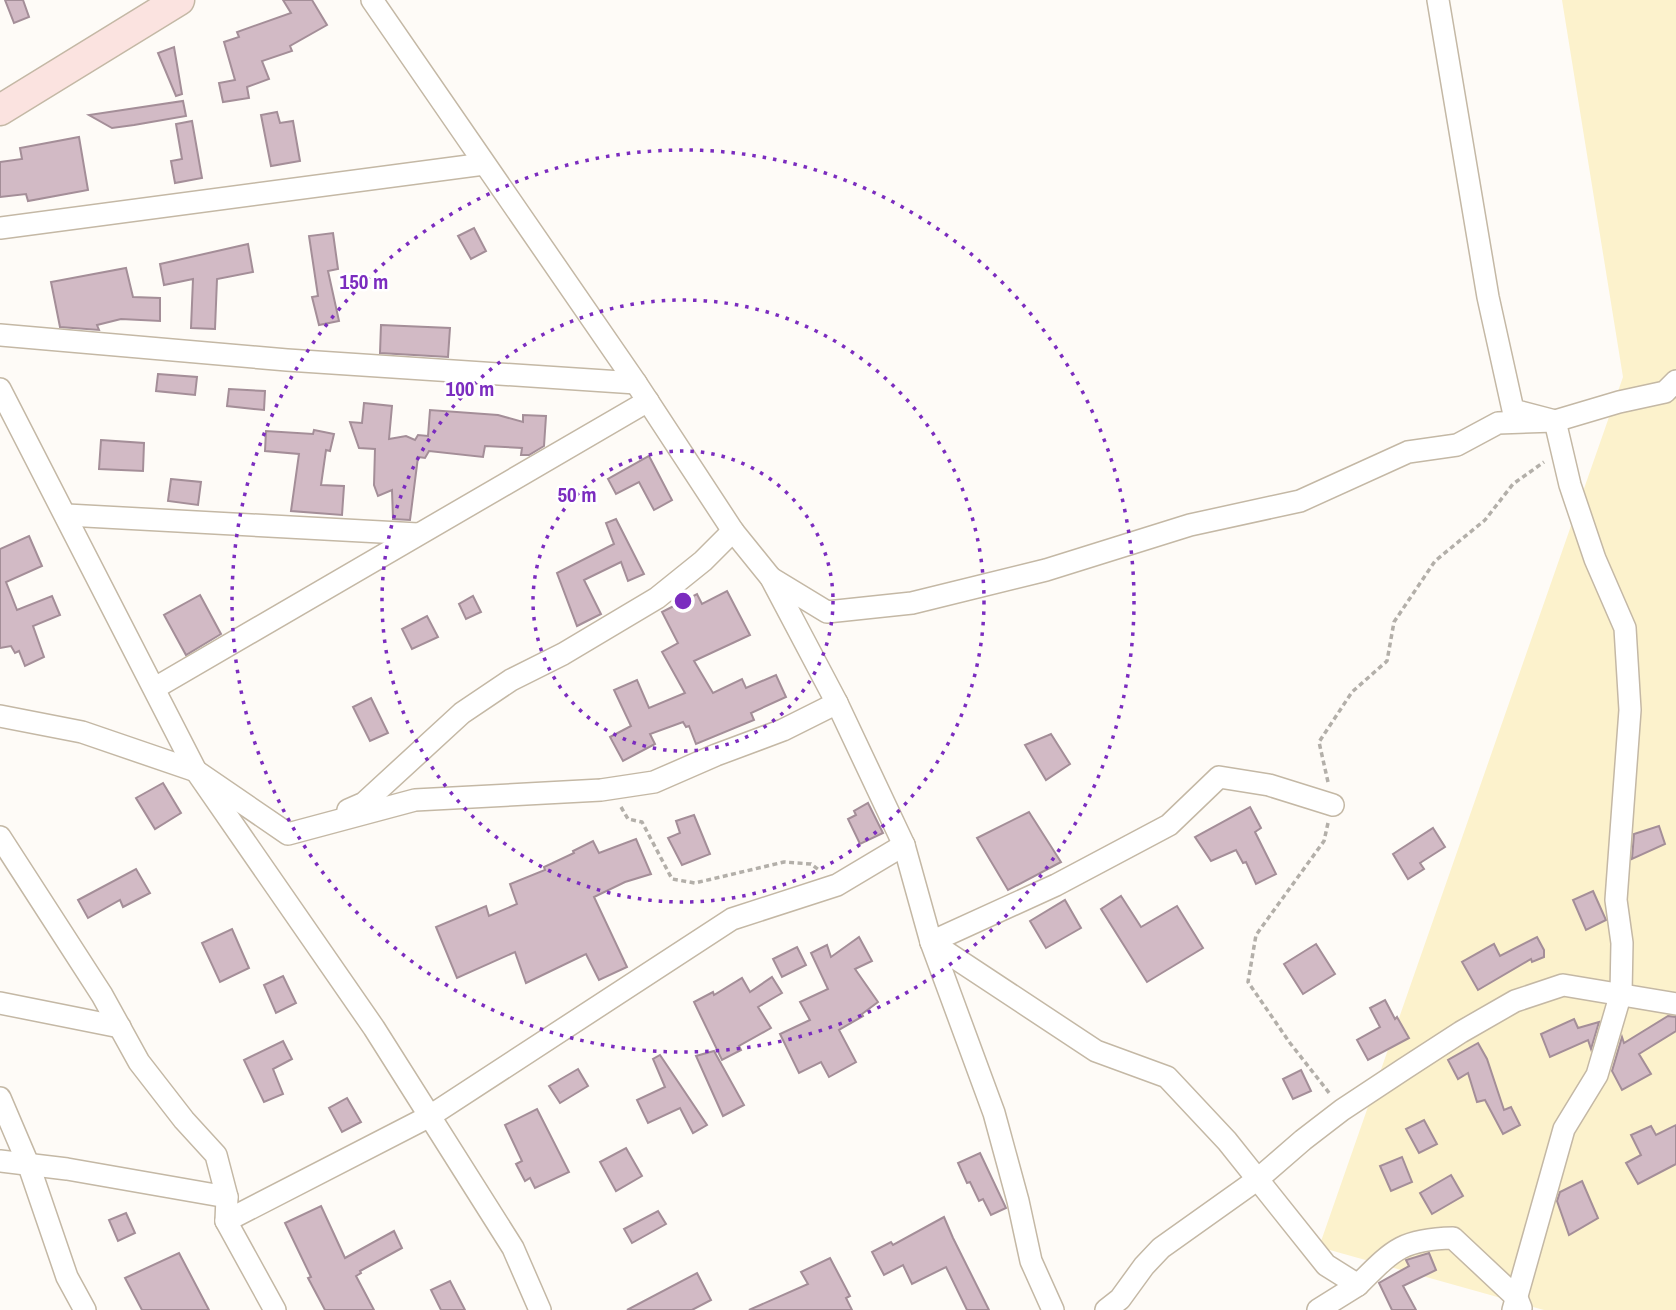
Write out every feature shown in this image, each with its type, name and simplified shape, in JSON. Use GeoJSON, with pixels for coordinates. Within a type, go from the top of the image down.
{"type":"FeatureCollection","features":[{"type":"Feature","properties":{"kind":"street"},"geometry":{"type":"LineString","coordinates":[[0,110],[179,0]]}},
{"type":"Feature","properties":{"kind":"street"},"geometry":{"type":"LineString","coordinates":[[372,0],[642,392],[733,531],[771,578],[837,703],[904,845],[931,942],[994,1113],[1031,1261],[1053,1310]]}},
{"type":"Feature","properties":{"kind":"street"},"geometry":{"type":"LineString","coordinates":[[1438,0],[1488,297],[1513,410],[1555,421]]}},
{"type":"Feature","properties":{"kind":"street"},"geometry":{"type":"LineString","coordinates":[[0,228],[484,164]]}},
{"type":"Feature","properties":{"kind":"street"},"geometry":{"type":"LineString","coordinates":[[0,335],[642,392]]}},
{"type":"Feature","properties":{"kind":"street"},"geometry":{"type":"LineString","coordinates":[[771,578],[827,612],[912,603],[1046,570],[1190,526],[1300,501],[1408,452],[1457,445],[1499,423],[1555,421],[1665,392],[1676,381]]}},
{"type":"Feature","properties":{"kind":"street"},"geometry":{"type":"LineString","coordinates":[[0,389],[196,771],[374,1028],[513,1248],[540,1310]]}},
{"type":"Feature","properties":{"kind":"street"},"geometry":{"type":"LineString","coordinates":[[155,688],[418,534],[642,392]]}},
{"type":"Feature","properties":{"kind":"street"},"geometry":{"type":"LineString","coordinates":[[1518,1306],[1564,1129],[1597,1075],[1621,993],[1622,943],[1616,900],[1630,710],[1625,628],[1595,559],[1570,485],[1555,421]]}},
{"type":"Feature","properties":{"kind":"street"},"geometry":{"type":"LineString","coordinates":[[66,515],[418,534]]}},
{"type":"Feature","properties":{"kind":"street"},"geometry":{"type":"LineString","coordinates":[[288,834],[364,803],[461,713],[511,680],[563,654],[657,598],[703,561],[733,531]]}},
{"type":"Feature","properties":{"kind":"street"},"geometry":{"type":"LineString","coordinates":[[0,716],[82,732],[196,771],[288,834],[415,800],[601,790],[654,782],[783,730],[837,703]]}},
{"type":"Feature","properties":{"kind":"street"},"geometry":{"type":"LineString","coordinates":[[931,942],[1056,885],[1169,825],[1219,777],[1269,785],[1333,805]]}},
{"type":"Feature","properties":{"kind":"street"},"geometry":{"type":"LineString","coordinates":[[0,837],[102,995],[139,1062],[184,1120],[216,1155],[227,1197],[226,1221],[275,1310]]}},
{"type":"Feature","properties":{"kind":"street"},"geometry":{"type":"LineString","coordinates":[[226,1221],[429,1116],[732,919],[837,884],[904,845]]}},
{"type":"Feature","properties":{"kind":"street"},"geometry":{"type":"LineString","coordinates":[[931,942],[1096,1051],[1167,1077],[1227,1141],[1326,1265],[1358,1285]]}},
{"type":"Feature","properties":{"kind":"street"},"geometry":{"type":"LineString","coordinates":[[1106,1310],[1120,1299],[1161,1248],[1258,1179],[1342,1110],[1461,1032],[1516,1001],[1563,985],[1676,1004]]}},
{"type":"Feature","properties":{"kind":"street"},"geometry":{"type":"LineString","coordinates":[[0,1003],[120,1027]]}},
{"type":"Feature","properties":{"kind":"street"},"geometry":{"type":"LineString","coordinates":[[0,1098],[29,1166],[67,1277],[85,1310]]}},
{"type":"Feature","properties":{"kind":"street"},"geometry":{"type":"LineString","coordinates":[[0,1161],[68,1169],[227,1197]]}},
{"type":"Feature","properties":{"kind":"street"},"geometry":{"type":"LineString","coordinates":[[1318,1310],[1358,1285],[1389,1254],[1422,1239],[1453,1238],[1518,1306]]}},
{"type":"Feature","properties":{"kind":"path"},"geometry":{"type":"LineString","coordinates":[[1342,1110],[1290,1043],[1248,982],[1256,935],[1324,841],[1333,805],[1319,742],[1352,692],[1387,661],[1394,622],[1435,561],[1485,520],[1513,484],[1538,468],[1552,454],[1555,421]]}},
{"type":"Feature","properties":{"kind":"path"},"geometry":{"type":"LineString","coordinates":[[601,790],[623,808],[628,820],[642,822],[672,879],[695,883],[784,862],[811,864],[837,884]]}},
{"type":"Feature","properties":{"kind":"sand"},"geometry":{"type":"Polygon","coordinates":[[[1562,0],[1676,0],[1676,1310],[1544,1310],[1319,1247],[1623,377],[1562,0]]]}},
{"type":"Feature","properties":{"kind":"building"},"geometry":{"type":"Polygon","coordinates":[[[5,0],[23,0],[29,17],[14,23],[5,0]]]}},
{"type":"Feature","properties":{"kind":"building"},"geometry":{"type":"Polygon","coordinates":[[[283,0],[312,0],[327,25],[290,46],[292,51],[262,61],[269,79],[247,87],[249,98],[223,102],[219,83],[235,80],[224,42],[239,37],[237,32],[291,13],[283,0]]]}},
{"type":"Feature","properties":{"kind":"building"},"geometry":{"type":"Polygon","coordinates":[[[174,47],[182,94],[176,96],[158,53],[174,47]]]}},
{"type":"Feature","properties":{"kind":"building"},"geometry":{"type":"Polygon","coordinates":[[[183,101],[186,116],[134,125],[112,128],[89,115],[183,101]]]}},
{"type":"Feature","properties":{"kind":"building"},"geometry":{"type":"Polygon","coordinates":[[[277,112],[280,123],[293,121],[300,161],[271,166],[261,115],[277,112]]]}},
{"type":"Feature","properties":{"kind":"building"},"geometry":{"type":"Polygon","coordinates":[[[192,121],[202,178],[175,183],[171,161],[182,159],[176,124],[192,121]]]}},
{"type":"Feature","properties":{"kind":"building"},"geometry":{"type":"Polygon","coordinates":[[[79,137],[88,190],[28,201],[26,194],[0,197],[0,162],[22,159],[20,148],[79,137]]]}},
{"type":"Feature","properties":{"kind":"building"},"geometry":{"type":"Polygon","coordinates":[[[474,228],[486,251],[471,259],[458,236],[474,228]]]}},
{"type":"Feature","properties":{"kind":"building"},"geometry":{"type":"Polygon","coordinates":[[[333,233],[338,269],[328,271],[339,321],[319,325],[312,297],[318,296],[309,236],[333,233]]]}},
{"type":"Feature","properties":{"kind":"building"},"geometry":{"type":"Polygon","coordinates":[[[248,244],[253,272],[217,279],[215,329],[191,328],[193,279],[164,285],[160,264],[248,244]]]}},
{"type":"Feature","properties":{"kind":"building"},"geometry":{"type":"Polygon","coordinates":[[[126,268],[133,297],[160,298],[160,321],[121,319],[97,325],[99,330],[60,327],[51,282],[126,268]]]}},
{"type":"Feature","properties":{"kind":"building"},"geometry":{"type":"Polygon","coordinates":[[[381,325],[450,328],[448,357],[380,353],[381,325]]]}},
{"type":"Feature","properties":{"kind":"building"},"geometry":{"type":"Polygon","coordinates":[[[158,374],[197,377],[195,395],[156,391],[158,374]]]}},
{"type":"Feature","properties":{"kind":"building"},"geometry":{"type":"Polygon","coordinates":[[[229,389],[265,391],[264,410],[227,406],[229,389]]]}},
{"type":"Feature","properties":{"kind":"building"},"geometry":{"type":"Polygon","coordinates":[[[364,403],[392,406],[389,439],[406,436],[415,440],[418,435],[428,436],[430,410],[498,415],[523,422],[523,415],[546,416],[544,446],[529,455],[521,455],[522,448],[485,446],[483,457],[429,451],[425,458],[418,457],[410,520],[393,519],[392,490],[378,496],[374,485],[375,449],[359,448],[350,422],[362,423],[364,403]]]}},
{"type":"Feature","properties":{"kind":"building"},"geometry":{"type":"Polygon","coordinates":[[[314,430],[334,434],[330,451],[326,450],[321,485],[344,486],[342,515],[291,511],[299,454],[265,451],[266,431],[313,434],[314,430]]]}},
{"type":"Feature","properties":{"kind":"building"},"geometry":{"type":"Polygon","coordinates":[[[101,440],[144,443],[143,471],[99,469],[101,440]]]}},
{"type":"Feature","properties":{"kind":"building"},"geometry":{"type":"Polygon","coordinates":[[[649,456],[672,500],[654,510],[639,482],[616,494],[608,479],[649,456]]]}},
{"type":"Feature","properties":{"kind":"building"},"geometry":{"type":"Polygon","coordinates":[[[171,479],[201,482],[198,505],[168,501],[171,479]]]}},
{"type":"Feature","properties":{"kind":"building"},"geometry":{"type":"Polygon","coordinates":[[[616,519],[644,574],[628,581],[621,562],[584,580],[601,614],[577,626],[557,573],[614,544],[606,523],[616,519]]]}},
{"type":"Feature","properties":{"kind":"building"},"geometry":{"type":"Polygon","coordinates":[[[29,536],[42,566],[6,582],[17,610],[52,596],[60,615],[33,626],[44,657],[25,666],[19,651],[15,653],[11,646],[0,648],[0,549],[29,536]]]}},
{"type":"Feature","properties":{"kind":"building"},"geometry":{"type":"Polygon","coordinates":[[[727,591],[750,635],[694,661],[713,693],[742,679],[746,688],[776,675],[786,697],[751,713],[754,720],[696,744],[689,726],[686,727],[683,722],[650,734],[655,744],[623,761],[610,737],[631,726],[614,690],[637,680],[649,708],[685,693],[662,652],[678,643],[662,612],[697,594],[702,604],[727,591]]]}},
{"type":"Feature","properties":{"kind":"building"},"geometry":{"type":"Polygon","coordinates":[[[200,595],[221,634],[186,655],[164,615],[200,595]]]}},
{"type":"Feature","properties":{"kind":"building"},"geometry":{"type":"Polygon","coordinates":[[[473,596],[481,612],[466,619],[459,604],[473,596]]]}},
{"type":"Feature","properties":{"kind":"building"},"geometry":{"type":"Polygon","coordinates":[[[427,616],[438,637],[412,649],[402,629],[427,616]]]}},
{"type":"Feature","properties":{"kind":"building"},"geometry":{"type":"Polygon","coordinates":[[[371,698],[388,733],[370,741],[353,707],[371,698]]]}},
{"type":"Feature","properties":{"kind":"building"},"geometry":{"type":"Polygon","coordinates":[[[1051,734],[1070,764],[1046,780],[1025,745],[1051,734]]]}},
{"type":"Feature","properties":{"kind":"building"},"geometry":{"type":"Polygon","coordinates":[[[163,783],[181,813],[155,829],[136,798],[163,783]]]}},
{"type":"Feature","properties":{"kind":"building"},"geometry":{"type":"Polygon","coordinates":[[[868,803],[883,833],[860,844],[848,819],[856,815],[854,811],[868,803]]]}},
{"type":"Feature","properties":{"kind":"building"},"geometry":{"type":"Polygon","coordinates":[[[1250,807],[1261,828],[1255,832],[1276,874],[1256,884],[1246,862],[1243,863],[1236,850],[1211,861],[1195,837],[1250,807]]]}},
{"type":"Feature","properties":{"kind":"building"},"geometry":{"type":"Polygon","coordinates":[[[1029,812],[1061,862],[1008,890],[977,838],[1029,812]]]}},
{"type":"Feature","properties":{"kind":"building"},"geometry":{"type":"Polygon","coordinates":[[[694,815],[710,854],[682,865],[668,838],[680,833],[676,821],[694,815]]]}},
{"type":"Feature","properties":{"kind":"building"},"geometry":{"type":"Polygon","coordinates":[[[1659,826],[1665,844],[1632,859],[1634,834],[1659,826]]]}},
{"type":"Feature","properties":{"kind":"building"},"geometry":{"type":"Polygon","coordinates":[[[1433,828],[1445,847],[1420,863],[1424,869],[1408,879],[1393,854],[1433,828]]]}},
{"type":"Feature","properties":{"kind":"building"},"geometry":{"type":"Polygon","coordinates":[[[636,839],[651,874],[625,882],[594,897],[627,967],[599,980],[586,954],[526,983],[515,952],[457,978],[436,927],[486,906],[489,916],[517,904],[510,884],[545,870],[544,867],[593,841],[599,853],[636,839]]]}},
{"type":"Feature","properties":{"kind":"building"},"geometry":{"type":"Polygon","coordinates":[[[136,869],[150,893],[123,907],[120,900],[88,918],[78,900],[136,869]]]}},
{"type":"Feature","properties":{"kind":"building"},"geometry":{"type":"Polygon","coordinates":[[[1593,891],[1606,920],[1586,930],[1573,900],[1593,891]]]}},
{"type":"Feature","properties":{"kind":"building"},"geometry":{"type":"Polygon","coordinates":[[[1121,896],[1141,927],[1177,906],[1203,948],[1147,982],[1101,909],[1121,896]]]}},
{"type":"Feature","properties":{"kind":"building"},"geometry":{"type":"Polygon","coordinates":[[[1065,900],[1081,928],[1046,948],[1030,921],[1065,900]]]}},
{"type":"Feature","properties":{"kind":"building"},"geometry":{"type":"Polygon","coordinates":[[[232,929],[249,968],[220,982],[202,943],[232,929]]]}},
{"type":"Feature","properties":{"kind":"building"},"geometry":{"type":"Polygon","coordinates":[[[859,937],[872,961],[855,969],[878,1002],[862,1014],[863,1016],[839,1030],[856,1062],[829,1077],[821,1062],[799,1073],[780,1034],[810,1020],[800,1002],[828,989],[811,953],[827,945],[831,957],[859,937]]]}},
{"type":"Feature","properties":{"kind":"building"},"geometry":{"type":"Polygon","coordinates":[[[1537,937],[1544,950],[1544,957],[1532,962],[1531,959],[1478,990],[1462,962],[1494,944],[1500,956],[1537,937]]]}},
{"type":"Feature","properties":{"kind":"building"},"geometry":{"type":"Polygon","coordinates":[[[1316,944],[1335,974],[1303,994],[1284,964],[1316,944]]]}},
{"type":"Feature","properties":{"kind":"building"},"geometry":{"type":"Polygon","coordinates":[[[797,947],[806,965],[782,977],[773,959],[797,947]]]}},
{"type":"Feature","properties":{"kind":"building"},"geometry":{"type":"Polygon","coordinates":[[[283,976],[296,1003],[276,1013],[264,985],[283,976]]]}},
{"type":"Feature","properties":{"kind":"building"},"geometry":{"type":"Polygon","coordinates":[[[772,977],[782,993],[758,1007],[771,1028],[739,1046],[741,1050],[722,1060],[694,1002],[713,992],[714,995],[742,978],[750,992],[772,977]]]}},
{"type":"Feature","properties":{"kind":"building"},"geometry":{"type":"Polygon","coordinates":[[[1385,1000],[1409,1038],[1368,1060],[1357,1040],[1380,1027],[1370,1008],[1385,1000]]]}},
{"type":"Feature","properties":{"kind":"building"},"geometry":{"type":"Polygon","coordinates":[[[1668,1016],[1676,1017],[1676,1031],[1639,1054],[1651,1074],[1622,1090],[1612,1071],[1622,1037],[1624,1043],[1668,1016]]]}},
{"type":"Feature","properties":{"kind":"building"},"geometry":{"type":"Polygon","coordinates":[[[1574,1019],[1578,1028],[1599,1022],[1591,1049],[1588,1040],[1550,1057],[1541,1034],[1574,1019]]]}},
{"type":"Feature","properties":{"kind":"building"},"geometry":{"type":"Polygon","coordinates":[[[283,1041],[292,1059],[273,1069],[283,1094],[264,1102],[244,1060],[283,1041]]]}},
{"type":"Feature","properties":{"kind":"building"},"geometry":{"type":"Polygon","coordinates":[[[1478,1043],[1487,1059],[1504,1110],[1511,1107],[1520,1125],[1503,1134],[1485,1100],[1477,1102],[1468,1073],[1458,1079],[1448,1060],[1478,1043]]]}},
{"type":"Feature","properties":{"kind":"building"},"geometry":{"type":"Polygon","coordinates":[[[714,1051],[744,1105],[723,1116],[696,1056],[714,1051]]]}},
{"type":"Feature","properties":{"kind":"building"},"geometry":{"type":"Polygon","coordinates":[[[660,1055],[707,1125],[693,1133],[680,1108],[648,1123],[637,1100],[665,1087],[653,1059],[660,1055]]]}},
{"type":"Feature","properties":{"kind":"building"},"geometry":{"type":"Polygon","coordinates":[[[578,1069],[588,1086],[560,1103],[549,1086],[578,1069]]]}},
{"type":"Feature","properties":{"kind":"building"},"geometry":{"type":"Polygon","coordinates":[[[1301,1070],[1311,1091],[1293,1099],[1283,1079],[1301,1070]]]}},
{"type":"Feature","properties":{"kind":"building"},"geometry":{"type":"Polygon","coordinates":[[[347,1098],[361,1122],[342,1132],[329,1108],[347,1098]]]}},
{"type":"Feature","properties":{"kind":"building"},"geometry":{"type":"Polygon","coordinates":[[[537,1109],[569,1172],[535,1188],[530,1178],[525,1181],[516,1164],[522,1161],[505,1125],[537,1109]]]}},
{"type":"Feature","properties":{"kind":"building"},"geometry":{"type":"Polygon","coordinates":[[[1424,1120],[1437,1144],[1419,1153],[1406,1129],[1424,1120]]]}},
{"type":"Feature","properties":{"kind":"building"},"geometry":{"type":"Polygon","coordinates":[[[1676,1125],[1676,1164],[1638,1184],[1626,1163],[1641,1155],[1631,1135],[1651,1126],[1656,1135],[1676,1125]]]}},
{"type":"Feature","properties":{"kind":"building"},"geometry":{"type":"Polygon","coordinates":[[[626,1148],[642,1176],[616,1191],[600,1162],[626,1148]]]}},
{"type":"Feature","properties":{"kind":"building"},"geometry":{"type":"Polygon","coordinates":[[[980,1153],[1006,1208],[991,1215],[983,1199],[979,1201],[970,1182],[967,1183],[958,1163],[980,1153]]]}},
{"type":"Feature","properties":{"kind":"building"},"geometry":{"type":"Polygon","coordinates":[[[1402,1157],[1412,1182],[1391,1191],[1380,1166],[1402,1157]]]}},
{"type":"Feature","properties":{"kind":"building"},"geometry":{"type":"Polygon","coordinates":[[[1451,1175],[1463,1196],[1432,1214],[1420,1193],[1451,1175]]]}},
{"type":"Feature","properties":{"kind":"building"},"geometry":{"type":"Polygon","coordinates":[[[1582,1181],[1598,1218],[1569,1235],[1557,1201],[1560,1192],[1582,1181]]]}},
{"type":"Feature","properties":{"kind":"building"},"geometry":{"type":"Polygon","coordinates":[[[321,1206],[345,1258],[394,1231],[402,1248],[360,1271],[356,1276],[374,1310],[325,1310],[308,1278],[311,1277],[285,1223],[321,1206]]]}},
{"type":"Feature","properties":{"kind":"building"},"geometry":{"type":"Polygon","coordinates":[[[658,1211],[666,1224],[632,1243],[624,1229],[658,1211]]]}},
{"type":"Feature","properties":{"kind":"building"},"geometry":{"type":"Polygon","coordinates":[[[126,1213],[135,1233],[118,1241],[109,1220],[126,1213]]]}},
{"type":"Feature","properties":{"kind":"building"},"geometry":{"type":"Polygon","coordinates":[[[944,1217],[989,1310],[967,1310],[946,1267],[912,1284],[903,1265],[884,1275],[872,1252],[891,1242],[893,1245],[944,1217]]]}},
{"type":"Feature","properties":{"kind":"building"},"geometry":{"type":"Polygon","coordinates":[[[179,1253],[209,1310],[142,1310],[125,1278],[179,1253]]]}},
{"type":"Feature","properties":{"kind":"building"},"geometry":{"type":"Polygon","coordinates":[[[1429,1253],[1436,1270],[1403,1286],[1416,1310],[1392,1310],[1379,1283],[1409,1266],[1406,1260],[1429,1253]]]}},
{"type":"Feature","properties":{"kind":"building"},"geometry":{"type":"Polygon","coordinates":[[[830,1258],[850,1296],[846,1298],[852,1310],[749,1310],[808,1284],[801,1272],[830,1258]]]}},
{"type":"Feature","properties":{"kind":"building"},"geometry":{"type":"Polygon","coordinates":[[[697,1273],[711,1300],[692,1310],[627,1310],[697,1273]]]}},
{"type":"Feature","properties":{"kind":"building"},"geometry":{"type":"Polygon","coordinates":[[[450,1281],[465,1310],[441,1310],[431,1290],[450,1281]]]}}]}
